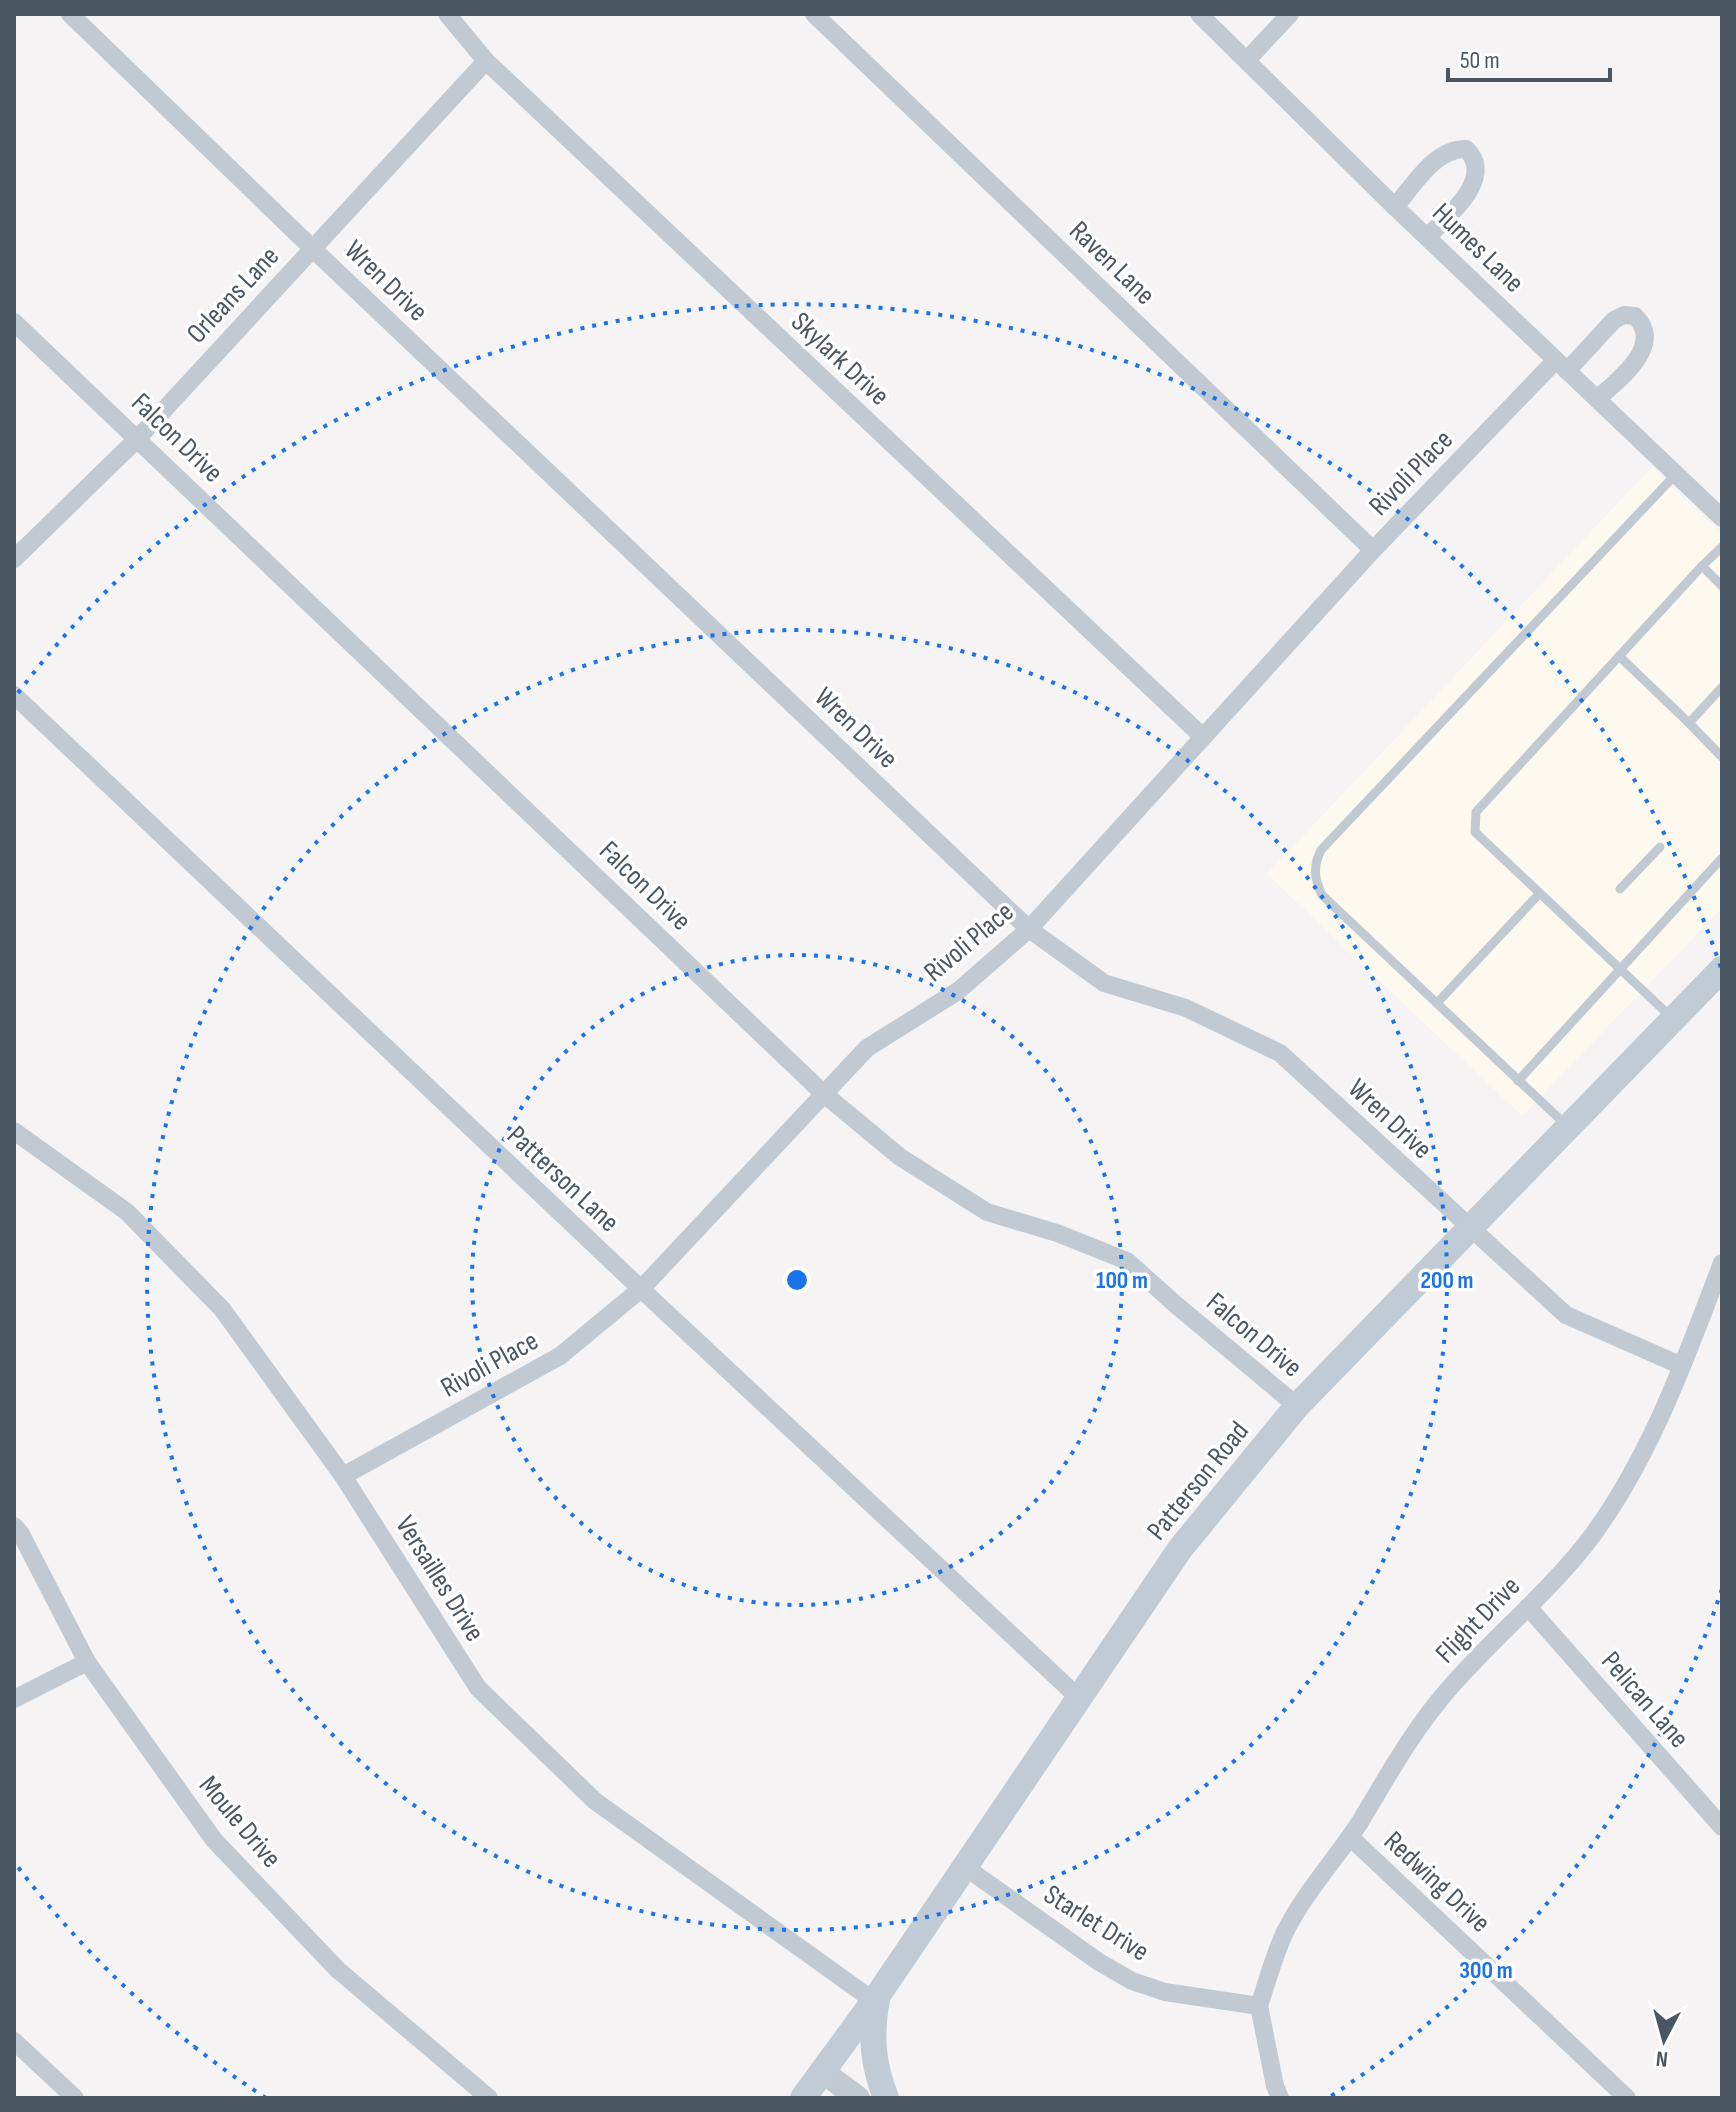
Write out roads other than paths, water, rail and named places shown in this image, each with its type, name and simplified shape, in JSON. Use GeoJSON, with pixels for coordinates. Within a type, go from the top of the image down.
{"type":"FeatureCollection","features":[{"type":"Feature","properties":{"kind":"main road","name":"Patterson Road"},"geometry":{"type":"LineString","coordinates":[[803,2098],[876,1998],[1180,1549],[1297,1406],[1722,969]]}},
{"type":"Feature","properties":{"kind":"main road"},"geometry":{"type":"LineString","coordinates":[[876,1998],[871,2029],[875,2071],[886,2098]]}},
{"type":"Feature","properties":{"kind":"street","name":"Wren Drive"},"geometry":{"type":"LineString","coordinates":[[70,14],[1029,929],[1104,983],[1186,1008],[1280,1053],[1566,1315],[1682,1366]]}},
{"type":"Feature","properties":{"kind":"street","name":"Skylark Drive"},"geometry":{"type":"LineString","coordinates":[[447,14],[486,61],[1203,737]]}},
{"type":"Feature","properties":{"kind":"street","name":"Raven Lane"},"geometry":{"type":"LineString","coordinates":[[814,14],[1373,550]]}},
{"type":"Feature","properties":{"kind":"street","name":"Humes Lane"},"geometry":{"type":"LineString","coordinates":[[1200,14],[1395,207],[1722,518]]}},
{"type":"Feature","properties":{"kind":"street"},"geometry":{"type":"LineString","coordinates":[[1247,60],[1290,14]]}},
{"type":"Feature","properties":{"kind":"street","name":"Orleans Lane"},"geometry":{"type":"LineString","coordinates":[[14,559],[138,438],[486,61]]}},
{"type":"Feature","properties":{"kind":"street"},"geometry":{"type":"LineString","coordinates":[[1395,207],[1441,156],[1454,149],[1466,149],[1476,163],[1476,175],[1471,187],[1427,237]]}},
{"type":"Feature","properties":{"kind":"street","name":"Rivoli Place"},"geometry":{"type":"LineString","coordinates":[[343,1476],[560,1356],[641,1289],[867,1048],[958,991],[1029,929],[1373,550],[1562,365],[1614,320],[1624,315],[1635,316],[1642,323],[1644,332],[1637,361],[1597,399]]}},
{"type":"Feature","properties":{"kind":"street","name":"Falcon Drive"},"geometry":{"type":"LineString","coordinates":[[14,322],[824,1094],[900,1157],[987,1212],[1057,1233],[1127,1261],[1297,1406]]}},
{"type":"Feature","properties":{"kind":"street","name":"Patterson Lane"},"geometry":{"type":"LineString","coordinates":[[14,695],[641,1289],[1079,1698]]}},
{"type":"Feature","properties":{"kind":"street","name":"Versailles Drive"},"geometry":{"type":"LineString","coordinates":[[14,1131],[127,1212],[222,1309],[343,1476],[478,1688],[595,1801],[876,1998]]}},
{"type":"Feature","properties":{"kind":"street","name":"Flight Drive"},"geometry":{"type":"LineString","coordinates":[[1259,2006],[1285,1933],[1428,1714],[1471,1663],[1528,1607],[1591,1536],[1642,1457],[1722,1263]]}},
{"type":"Feature","properties":{"kind":"street","name":"Moule Drive"},"geometry":{"type":"LineString","coordinates":[[14,1526],[87,1662],[214,1840],[338,1970],[489,2098]]}},
{"type":"Feature","properties":{"kind":"street","name":"Pelican Lane"},"geometry":{"type":"LineString","coordinates":[[1528,1607],[1722,1827]]}},
{"type":"Feature","properties":{"kind":"street"},"geometry":{"type":"LineString","coordinates":[[14,1699],[87,1662]]}},
{"type":"Feature","properties":{"kind":"street","name":"Redwing Drive"},"geometry":{"type":"LineString","coordinates":[[1350,1837],[1627,2098]]}},
{"type":"Feature","properties":{"kind":"street","name":"Starlet Drive"},"geometry":{"type":"LineString","coordinates":[[965,1867],[1099,1962],[1132,1981],[1165,1992],[1259,2006]]}},
{"type":"Feature","properties":{"kind":"street"},"geometry":{"type":"LineString","coordinates":[[1259,2006],[1280,2098]]}},
{"type":"Feature","properties":{"kind":"street"},"geometry":{"type":"LineString","coordinates":[[14,2041],[75,2098]]}},
{"type":"Feature","properties":{"kind":"street"},"geometry":{"type":"LineString","coordinates":[[822,2071],[858,2098]]}},
{"type":"Feature","properties":{"kind":"lane"},"geometry":{"type":"LineString","coordinates":[[1569,1128],[1322,895],[1315,881],[1317,859],[1332,838],[1676,474]]}},
{"type":"Feature","properties":{"kind":"lane"},"geometry":{"type":"LineString","coordinates":[[1673,1019],[1475,832],[1476,812],[1722,547]]}},
{"type":"Feature","properties":{"kind":"lane"},"geometry":{"type":"LineString","coordinates":[[1702,566],[1722,586]]}},
{"type":"Feature","properties":{"kind":"lane"},"geometry":{"type":"LineString","coordinates":[[1619,656],[1722,757]]}},
{"type":"Feature","properties":{"kind":"lane"},"geometry":{"type":"LineString","coordinates":[[1689,723],[1722,687]]}},
{"type":"Feature","properties":{"kind":"lane"},"geometry":{"type":"LineString","coordinates":[[1620,889],[1660,847]]}},
{"type":"Feature","properties":{"kind":"lane"},"geometry":{"type":"LineString","coordinates":[[1518,1081],[1622,971],[1722,858]]}},
{"type":"Feature","properties":{"kind":"lane"},"geometry":{"type":"LineString","coordinates":[[1437,1003],[1539,894]]}}]}
